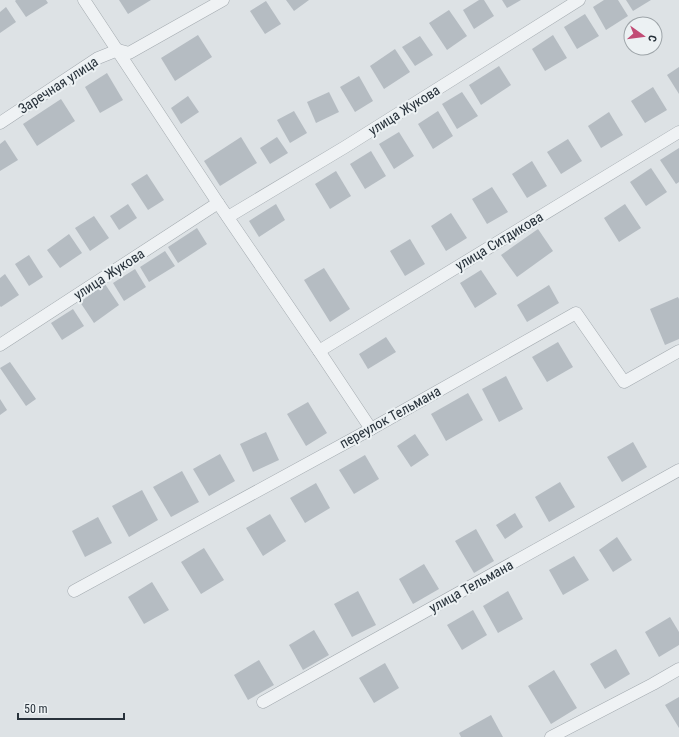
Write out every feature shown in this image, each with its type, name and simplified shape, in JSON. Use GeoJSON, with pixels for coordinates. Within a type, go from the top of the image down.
{"type":"FeatureCollection","features":[{"type":"Feature","properties":{"kind":"street"},"geometry":{"type":"LineString","coordinates":[[84,0],[218,203],[371,429]]}},
{"type":"Feature","properties":{"kind":"street","name":"Заречная улица"},"geometry":{"type":"LineString","coordinates":[[0,123],[98,58],[118,50],[129,53],[223,0]]}},
{"type":"Feature","properties":{"kind":"street","name":"улица Жукова"},"geometry":{"type":"LineString","coordinates":[[228,217],[345,147],[579,0]]}},
{"type":"Feature","properties":{"kind":"street","name":"улица Ситдикова"},"geometry":{"type":"LineString","coordinates":[[319,351],[679,132]]}},
{"type":"Feature","properties":{"kind":"street","name":"улица Жукова"},"geometry":{"type":"LineString","coordinates":[[0,345],[218,203]]}},
{"type":"Feature","properties":{"kind":"street","name":"переулок Тельмана"},"geometry":{"type":"LineString","coordinates":[[74,591],[371,429],[576,313],[624,382],[679,352]]}},
{"type":"Feature","properties":{"kind":"street","name":"улица Тельмана"},"geometry":{"type":"LineString","coordinates":[[263,702],[679,470]]}},
{"type":"Feature","properties":{"kind":"street"},"geometry":{"type":"LineString","coordinates":[[551,737],[679,669]]}},
{"type":"Feature","properties":{"kind":"building"},"geometry":{"type":"Polygon","coordinates":[[[46,0],[48,3],[26,17],[15,1],[46,0]]]}},
{"type":"Feature","properties":{"kind":"building"},"geometry":{"type":"Polygon","coordinates":[[[119,0],[151,0],[128,14],[119,0]]]}},
{"type":"Feature","properties":{"kind":"building"},"geometry":{"type":"Polygon","coordinates":[[[286,0],[309,0],[294,11],[286,0]]]}},
{"type":"Feature","properties":{"kind":"building"},"geometry":{"type":"Polygon","coordinates":[[[479,0],[484,0],[494,16],[474,29],[463,10],[479,0]]]}},
{"type":"Feature","properties":{"kind":"building"},"geometry":{"type":"Polygon","coordinates":[[[502,0],[521,0],[507,8],[502,0]]]}},
{"type":"Feature","properties":{"kind":"building"},"geometry":{"type":"Polygon","coordinates":[[[604,0],[618,0],[628,16],[623,16],[623,19],[606,30],[593,7],[604,0]]]}},
{"type":"Feature","properties":{"kind":"building"},"geometry":{"type":"Polygon","coordinates":[[[626,0],[651,0],[633,11],[626,0]]]}},
{"type":"Feature","properties":{"kind":"building"},"geometry":{"type":"Polygon","coordinates":[[[266,1],[281,24],[265,34],[250,11],[266,1]]]}},
{"type":"Feature","properties":{"kind":"building"},"geometry":{"type":"Polygon","coordinates":[[[6,7],[16,22],[0,33],[0,12],[6,7]]]}},
{"type":"Feature","properties":{"kind":"building"},"geometry":{"type":"Polygon","coordinates":[[[449,10],[467,36],[447,50],[429,23],[449,10]]]}},
{"type":"Feature","properties":{"kind":"building"},"geometry":{"type":"Polygon","coordinates":[[[585,14],[599,36],[577,49],[564,27],[585,14]]]}},
{"type":"Feature","properties":{"kind":"building"},"geometry":{"type":"Polygon","coordinates":[[[198,35],[212,57],[175,81],[161,58],[198,35]]]}},
{"type":"Feature","properties":{"kind":"building"},"geometry":{"type":"Polygon","coordinates":[[[553,35],[567,58],[545,71],[532,49],[553,35]]]}},
{"type":"Feature","properties":{"kind":"building"},"geometry":{"type":"Polygon","coordinates":[[[420,36],[433,55],[415,66],[402,47],[420,36]]]}},
{"type":"Feature","properties":{"kind":"building"},"geometry":{"type":"Polygon","coordinates":[[[395,49],[410,72],[384,89],[370,66],[395,49]]]}},
{"type":"Feature","properties":{"kind":"building"},"geometry":{"type":"Polygon","coordinates":[[[499,66],[511,85],[481,105],[469,85],[499,66]]]}},
{"type":"Feature","properties":{"kind":"building"},"geometry":{"type":"Polygon","coordinates":[[[679,67],[679,94],[667,75],[679,67]]]}},
{"type":"Feature","properties":{"kind":"building"},"geometry":{"type":"Polygon","coordinates":[[[107,73],[123,100],[100,113],[85,87],[107,73]]]}},
{"type":"Feature","properties":{"kind":"building"},"geometry":{"type":"Polygon","coordinates":[[[359,76],[373,101],[355,112],[340,87],[359,76]]]}},
{"type":"Feature","properties":{"kind":"building"},"geometry":{"type":"Polygon","coordinates":[[[653,87],[667,110],[645,123],[631,101],[653,87]]]}},
{"type":"Feature","properties":{"kind":"building"},"geometry":{"type":"Polygon","coordinates":[[[329,92],[339,112],[316,123],[307,102],[329,92]]]}},
{"type":"Feature","properties":{"kind":"building"},"geometry":{"type":"Polygon","coordinates":[[[462,92],[478,116],[457,129],[442,104],[462,92]]]}},
{"type":"Feature","properties":{"kind":"building"},"geometry":{"type":"Polygon","coordinates":[[[188,96],[199,112],[181,124],[171,108],[188,96]]]}},
{"type":"Feature","properties":{"kind":"building"},"geometry":{"type":"Polygon","coordinates":[[[61,99],[75,121],[37,146],[23,124],[61,99]]]}},
{"type":"Feature","properties":{"kind":"building"},"geometry":{"type":"Polygon","coordinates":[[[294,111],[307,133],[290,143],[277,120],[294,111]]]}},
{"type":"Feature","properties":{"kind":"building"},"geometry":{"type":"Polygon","coordinates":[[[438,111],[453,136],[433,149],[418,124],[438,111]]]}},
{"type":"Feature","properties":{"kind":"building"},"geometry":{"type":"Polygon","coordinates":[[[609,112],[623,135],[601,148],[588,126],[609,112]]]}},
{"type":"Feature","properties":{"kind":"building"},"geometry":{"type":"Polygon","coordinates":[[[399,132],[414,156],[394,169],[379,144],[399,132]]]}},
{"type":"Feature","properties":{"kind":"building"},"geometry":{"type":"Polygon","coordinates":[[[241,137],[257,163],[220,186],[204,161],[241,137]]]}},
{"type":"Feature","properties":{"kind":"building"},"geometry":{"type":"Polygon","coordinates":[[[277,137],[288,153],[270,164],[260,148],[277,137]]]}},
{"type":"Feature","properties":{"kind":"building"},"geometry":{"type":"Polygon","coordinates":[[[568,139],[582,161],[561,174],[547,152],[568,139]]]}},
{"type":"Feature","properties":{"kind":"building"},"geometry":{"type":"Polygon","coordinates":[[[5,140],[18,160],[0,171],[0,144],[5,140]]]}},
{"type":"Feature","properties":{"kind":"building"},"geometry":{"type":"Polygon","coordinates":[[[679,148],[679,182],[676,184],[660,160],[679,148]]]}},
{"type":"Feature","properties":{"kind":"building"},"geometry":{"type":"Polygon","coordinates":[[[371,151],[386,176],[365,189],[350,164],[371,151]]]}},
{"type":"Feature","properties":{"kind":"building"},"geometry":{"type":"Polygon","coordinates":[[[532,161],[547,186],[527,198],[512,174],[532,161]]]}},
{"type":"Feature","properties":{"kind":"building"},"geometry":{"type":"Polygon","coordinates":[[[651,168],[667,192],[646,206],[630,182],[651,168]]]}},
{"type":"Feature","properties":{"kind":"building"},"geometry":{"type":"Polygon","coordinates":[[[336,171],[351,196],[330,209],[315,184],[336,171]]]}},
{"type":"Feature","properties":{"kind":"building"},"geometry":{"type":"Polygon","coordinates":[[[147,174],[164,200],[148,210],[131,184],[147,174]]]}},
{"type":"Feature","properties":{"kind":"building"},"geometry":{"type":"Polygon","coordinates":[[[492,187],[508,212],[487,224],[472,199],[492,187]]]}},
{"type":"Feature","properties":{"kind":"building"},"geometry":{"type":"Polygon","coordinates":[[[128,204],[137,218],[119,230],[110,216],[128,204]]]}},
{"type":"Feature","properties":{"kind":"building"},"geometry":{"type":"Polygon","coordinates":[[[276,204],[285,220],[259,237],[249,221],[276,204]]]}},
{"type":"Feature","properties":{"kind":"building"},"geometry":{"type":"Polygon","coordinates":[[[625,204],[641,228],[619,242],[604,218],[625,204]]]}},
{"type":"Feature","properties":{"kind":"building"},"geometry":{"type":"Polygon","coordinates":[[[451,213],[467,238],[446,251],[431,226],[451,213]]]}},
{"type":"Feature","properties":{"kind":"building"},"geometry":{"type":"Polygon","coordinates":[[[94,216],[109,238],[90,251],[75,228],[94,216]]]}},
{"type":"Feature","properties":{"kind":"building"},"geometry":{"type":"Polygon","coordinates":[[[197,228],[207,244],[178,263],[168,247],[197,228]]]}},
{"type":"Feature","properties":{"kind":"building"},"geometry":{"type":"Polygon","coordinates":[[[538,229],[553,251],[517,277],[501,255],[538,229]]]}},
{"type":"Feature","properties":{"kind":"building"},"geometry":{"type":"Polygon","coordinates":[[[69,234],[82,253],[60,268],[47,250],[69,234]]]}},
{"type":"Feature","properties":{"kind":"building"},"geometry":{"type":"Polygon","coordinates":[[[410,239],[425,264],[405,276],[390,251],[410,239]]]}},
{"type":"Feature","properties":{"kind":"building"},"geometry":{"type":"Polygon","coordinates":[[[165,251],[175,266],[149,282],[140,267],[165,251]]]}},
{"type":"Feature","properties":{"kind":"building"},"geometry":{"type":"Polygon","coordinates":[[[29,255],[43,277],[29,286],[15,264],[29,255]]]}},
{"type":"Feature","properties":{"kind":"building"},"geometry":{"type":"Polygon","coordinates":[[[324,268],[350,309],[330,322],[304,280],[324,268]]]}},
{"type":"Feature","properties":{"kind":"building"},"geometry":{"type":"Polygon","coordinates":[[[135,269],[146,287],[124,301],[113,283],[135,269]]]}},
{"type":"Feature","properties":{"kind":"building"},"geometry":{"type":"Polygon","coordinates":[[[481,270],[497,294],[475,308],[460,283],[481,270]]]}},
{"type":"Feature","properties":{"kind":"building"},"geometry":{"type":"Polygon","coordinates":[[[5,274],[19,295],[1,307],[0,278],[5,274]]]}},
{"type":"Feature","properties":{"kind":"building"},"geometry":{"type":"Polygon","coordinates":[[[105,284],[119,305],[94,323],[80,302],[105,284]]]}},
{"type":"Feature","properties":{"kind":"building"},"geometry":{"type":"Polygon","coordinates":[[[549,285],[559,303],[527,322],[517,305],[549,285]]]}},
{"type":"Feature","properties":{"kind":"building"},"geometry":{"type":"Polygon","coordinates":[[[678,297],[679,339],[665,345],[650,309],[678,297]]]}},
{"type":"Feature","properties":{"kind":"building"},"geometry":{"type":"Polygon","coordinates":[[[73,309],[84,326],[62,340],[51,323],[73,309]]]}},
{"type":"Feature","properties":{"kind":"building"},"geometry":{"type":"Polygon","coordinates":[[[386,337],[396,352],[368,369],[359,354],[386,337]]]}},
{"type":"Feature","properties":{"kind":"building"},"geometry":{"type":"Polygon","coordinates":[[[558,342],[573,367],[547,382],[532,357],[558,342]]]}},
{"type":"Feature","properties":{"kind":"building"},"geometry":{"type":"Polygon","coordinates":[[[10,362],[36,399],[26,406],[0,368],[10,362]]]}},
{"type":"Feature","properties":{"kind":"building"},"geometry":{"type":"Polygon","coordinates":[[[506,376],[523,409],[499,422],[482,389],[506,376]]]}},
{"type":"Feature","properties":{"kind":"building"},"geometry":{"type":"Polygon","coordinates":[[[468,393],[483,420],[446,441],[431,414],[468,393]]]}},
{"type":"Feature","properties":{"kind":"building"},"geometry":{"type":"Polygon","coordinates":[[[0,399],[7,410],[0,415],[0,399]]]}},
{"type":"Feature","properties":{"kind":"building"},"geometry":{"type":"Polygon","coordinates":[[[308,402],[327,433],[306,446],[287,414],[308,402]]]}},
{"type":"Feature","properties":{"kind":"building"},"geometry":{"type":"Polygon","coordinates":[[[266,432],[279,460],[253,472],[240,444],[266,432]]]}},
{"type":"Feature","properties":{"kind":"building"},"geometry":{"type":"Polygon","coordinates":[[[415,434],[429,455],[411,467],[397,446],[415,434]]]}},
{"type":"Feature","properties":{"kind":"building"},"geometry":{"type":"Polygon","coordinates":[[[633,442],[647,467],[622,482],[607,457],[633,442]]]}},
{"type":"Feature","properties":{"kind":"building"},"geometry":{"type":"Polygon","coordinates":[[[220,454],[235,481],[209,496],[193,469],[220,454]]]}},
{"type":"Feature","properties":{"kind":"building"},"geometry":{"type":"Polygon","coordinates":[[[365,455],[379,479],[354,494],[339,470],[365,455]]]}},
{"type":"Feature","properties":{"kind":"building"},"geometry":{"type":"Polygon","coordinates":[[[182,471],[199,502],[171,517],[153,487],[182,471]]]}},
{"type":"Feature","properties":{"kind":"building"},"geometry":{"type":"Polygon","coordinates":[[[560,482],[575,507],[549,522],[535,497],[560,482]]]}},
{"type":"Feature","properties":{"kind":"building"},"geometry":{"type":"Polygon","coordinates":[[[316,483],[330,508],[305,523],[290,498],[316,483]]]}},
{"type":"Feature","properties":{"kind":"building"},"geometry":{"type":"Polygon","coordinates":[[[142,490],[158,520],[129,537],[112,506],[142,490]]]}},
{"type":"Feature","properties":{"kind":"building"},"geometry":{"type":"Polygon","coordinates":[[[515,513],[523,527],[505,539],[496,525],[515,513]]]}},
{"type":"Feature","properties":{"kind":"building"},"geometry":{"type":"Polygon","coordinates":[[[270,514],[286,541],[263,556],[246,528],[270,514]]]}},
{"type":"Feature","properties":{"kind":"building"},"geometry":{"type":"Polygon","coordinates":[[[98,517],[112,543],[85,557],[72,531],[98,517]]]}},
{"type":"Feature","properties":{"kind":"building"},"geometry":{"type":"Polygon","coordinates":[[[476,529],[494,561],[474,573],[455,541],[476,529]]]}},
{"type":"Feature","properties":{"kind":"building"},"geometry":{"type":"Polygon","coordinates":[[[617,537],[632,560],[613,572],[599,550],[617,537]]]}},
{"type":"Feature","properties":{"kind":"building"},"geometry":{"type":"Polygon","coordinates":[[[204,548],[224,580],[201,594],[181,562],[204,548]]]}},
{"type":"Feature","properties":{"kind":"building"},"geometry":{"type":"Polygon","coordinates":[[[574,556],[589,580],[563,595],[549,570],[574,556]]]}},
{"type":"Feature","properties":{"kind":"building"},"geometry":{"type":"Polygon","coordinates":[[[424,564],[439,589],[413,604],[399,579],[424,564]]]}},
{"type":"Feature","properties":{"kind":"building"},"geometry":{"type":"Polygon","coordinates":[[[152,582],[169,610],[144,624],[128,597],[152,582]]]}},
{"type":"Feature","properties":{"kind":"building"},"geometry":{"type":"Polygon","coordinates":[[[358,591],[376,625],[352,637],[334,604],[358,591]]]}},
{"type":"Feature","properties":{"kind":"building"},"geometry":{"type":"Polygon","coordinates":[[[508,591],[523,619],[498,633],[483,606],[508,591]]]}},
{"type":"Feature","properties":{"kind":"building"},"geometry":{"type":"Polygon","coordinates":[[[473,610],[487,635],[462,650],[447,625],[473,610]]]}},
{"type":"Feature","properties":{"kind":"building"},"geometry":{"type":"Polygon","coordinates":[[[670,617],[679,632],[679,645],[659,657],[645,632],[670,617]]]}},
{"type":"Feature","properties":{"kind":"building"},"geometry":{"type":"Polygon","coordinates":[[[314,630],[329,655],[303,670],[289,645],[314,630]]]}},
{"type":"Feature","properties":{"kind":"building"},"geometry":{"type":"Polygon","coordinates":[[[616,649],[630,674],[605,689],[590,664],[616,649]]]}},
{"type":"Feature","properties":{"kind":"building"},"geometry":{"type":"Polygon","coordinates":[[[259,660],[274,685],[248,700],[234,675],[259,660]]]}},
{"type":"Feature","properties":{"kind":"building"},"geometry":{"type":"Polygon","coordinates":[[[385,663],[399,688],[374,703],[359,678],[385,663]]]}},
{"type":"Feature","properties":{"kind":"building"},"geometry":{"type":"Polygon","coordinates":[[[554,670],[577,708],[551,724],[528,686],[554,670]]]}},
{"type":"Feature","properties":{"kind":"building"},"geometry":{"type":"Polygon","coordinates":[[[679,697],[679,728],[665,705],[679,697]]]}},
{"type":"Feature","properties":{"kind":"building"},"geometry":{"type":"Polygon","coordinates":[[[491,715],[503,737],[461,737],[459,733],[491,715]]]}}]}
